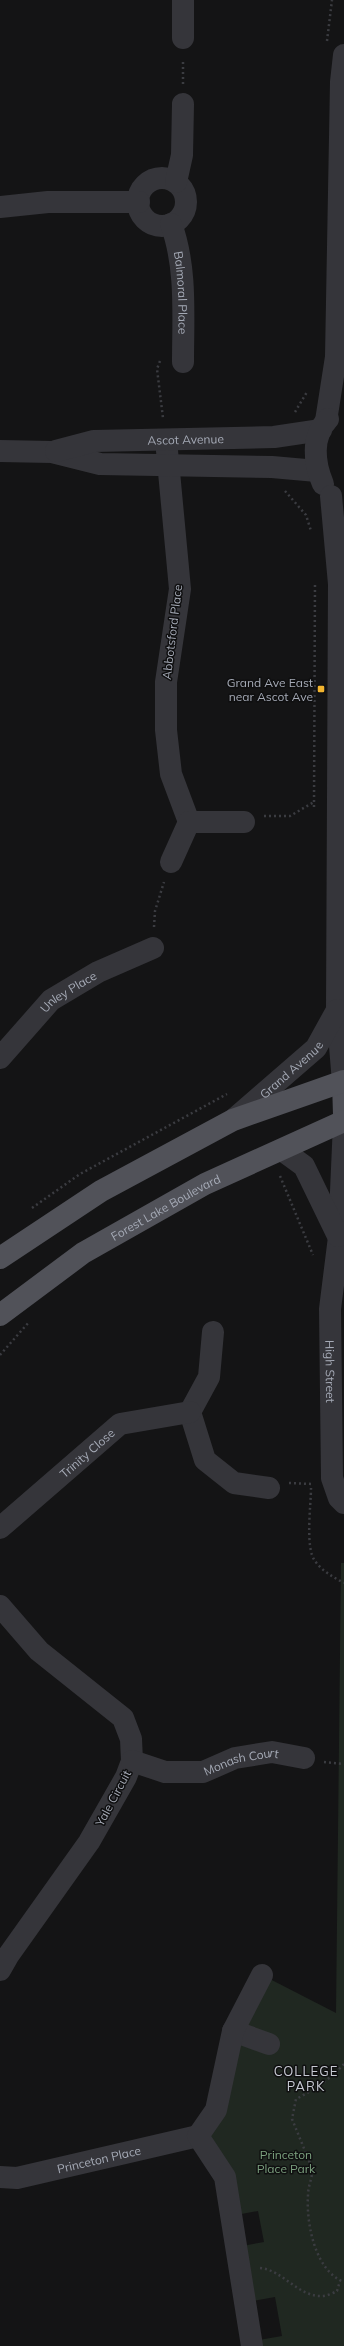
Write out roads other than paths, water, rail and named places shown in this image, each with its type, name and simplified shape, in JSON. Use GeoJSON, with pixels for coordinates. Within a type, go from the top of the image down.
{"type":"FeatureCollection","features":[{"type":"Feature","properties":{"kind":"main road","name":"Grand Avenue"},"geometry":{"type":"LineString","coordinates":[[344,1082],[344,1115]]}},
{"type":"Feature","properties":{"kind":"main road"},"geometry":{"type":"LineString","coordinates":[[0,1258],[101,1191],[233,1120],[344,1082]]}},
{"type":"Feature","properties":{"kind":"main road","name":"Forest Lake Boulevard"},"geometry":{"type":"LineString","coordinates":[[0,1315],[83,1253],[205,1184],[344,1122]]}},
{"type":"Feature","properties":{"kind":"street"},"geometry":{"type":"LineString","coordinates":[[183,0],[183,38]]}},
{"type":"Feature","properties":{"kind":"street","name":"Grand Avenue"},"geometry":{"type":"LineString","coordinates":[[335,49],[340,82],[336,357],[323,425],[315,450],[317,471],[322,484],[338,500],[337,1010],[344,1082]]}},
{"type":"Feature","properties":{"kind":"street"},"geometry":{"type":"LineString","coordinates":[[176,182],[182,155],[183,104]]}},
{"type":"Feature","properties":{"kind":"street"},"geometry":{"type":"LineString","coordinates":[[162,178],[176,182],[184,192],[186,204],[181,216],[171,224],[164,226],[149,222],[140,210],[139,202],[141,192],[152,180],[162,178]]}},
{"type":"Feature","properties":{"kind":"street"},"geometry":{"type":"LineString","coordinates":[[0,207],[48,202],[139,202]]}},
{"type":"Feature","properties":{"kind":"street","name":"Balmoral Place"},"geometry":{"type":"LineString","coordinates":[[171,224],[177,240],[181,261],[183,362]]}},
{"type":"Feature","properties":{"kind":"street"},"geometry":{"type":"LineString","coordinates":[[323,425],[344,405]]}},
{"type":"Feature","properties":{"kind":"street","name":"Ascot Avenue"},"geometry":{"type":"LineString","coordinates":[[52,452],[94,441],[164,430],[274,437],[323,425]]}},
{"type":"Feature","properties":{"kind":"street","name":"Abbotsford Place"},"geometry":{"type":"LineString","coordinates":[[164,430],[180,589],[166,682],[166,730],[171,774],[189,822]]}},
{"type":"Feature","properties":{"kind":"street","name":"Ascot Avenue"},"geometry":{"type":"LineString","coordinates":[[0,451],[52,452],[100,464],[272,467],[317,471]]}},
{"type":"Feature","properties":{"kind":"street"},"geometry":{"type":"LineString","coordinates":[[171,862],[189,822],[244,822]]}},
{"type":"Feature","properties":{"kind":"street","name":"Unley Place"},"geometry":{"type":"LineString","coordinates":[[0,1058],[52,1000],[98,972],[153,948]]}},
{"type":"Feature","properties":{"kind":"street","name":"Grand Avenue"},"geometry":{"type":"LineString","coordinates":[[233,1120],[316,1048],[337,1010]]}},
{"type":"Feature","properties":{"kind":"street","name":"High Street"},"geometry":{"type":"LineString","coordinates":[[344,1122],[339,1237],[330,1309],[332,1478],[339,1498],[344,1503]]}},
{"type":"Feature","properties":{"kind":"street"},"geometry":{"type":"LineString","coordinates":[[282,1150],[304,1166],[339,1237]]}},
{"type":"Feature","properties":{"kind":"street"},"geometry":{"type":"LineString","coordinates":[[213,1332],[209,1377],[190,1412],[205,1460],[234,1483],[269,1488]]}},
{"type":"Feature","properties":{"kind":"street","name":"Trinity Close"},"geometry":{"type":"LineString","coordinates":[[0,1528],[49,1483],[120,1424],[190,1412]]}},
{"type":"Feature","properties":{"kind":"street","name":"Yale Circuit"},"geometry":{"type":"LineString","coordinates":[[0,1606],[39,1651],[123,1718],[131,1739],[132,1761],[126,1777],[89,1842],[8,1956],[0,1970]]}},
{"type":"Feature","properties":{"kind":"street","name":"Monash Court"},"geometry":{"type":"LineString","coordinates":[[132,1761],[165,1772],[203,1772],[235,1758],[272,1752],[304,1758]]}},
{"type":"Feature","properties":{"kind":"street"},"geometry":{"type":"LineString","coordinates":[[252,2346],[225,2177],[198,2136],[216,2110],[233,2031],[262,1975]]}},
{"type":"Feature","properties":{"kind":"street"},"geometry":{"type":"LineString","coordinates":[[233,2031],[269,2044]]}},
{"type":"Feature","properties":{"kind":"street","name":"Princeton Place"},"geometry":{"type":"LineString","coordinates":[[0,2177],[17,2178],[198,2136]]}},
{"type":"Feature","properties":{"kind":"place","name":"Grand Ave East near Ascot Ave"},"geometry":{"type":"Point","coordinates":[321,689]}},
{"type":"Feature","properties":{"kind":"district","name":"COLLEGE PARK"},"geometry":{"type":"Point","coordinates":[306,2078]}},
{"type":"Feature","properties":{"kind":"park label","name":"Princeton Place Park"},"geometry":{"type":"Point","coordinates":[286,2161]}}]}
